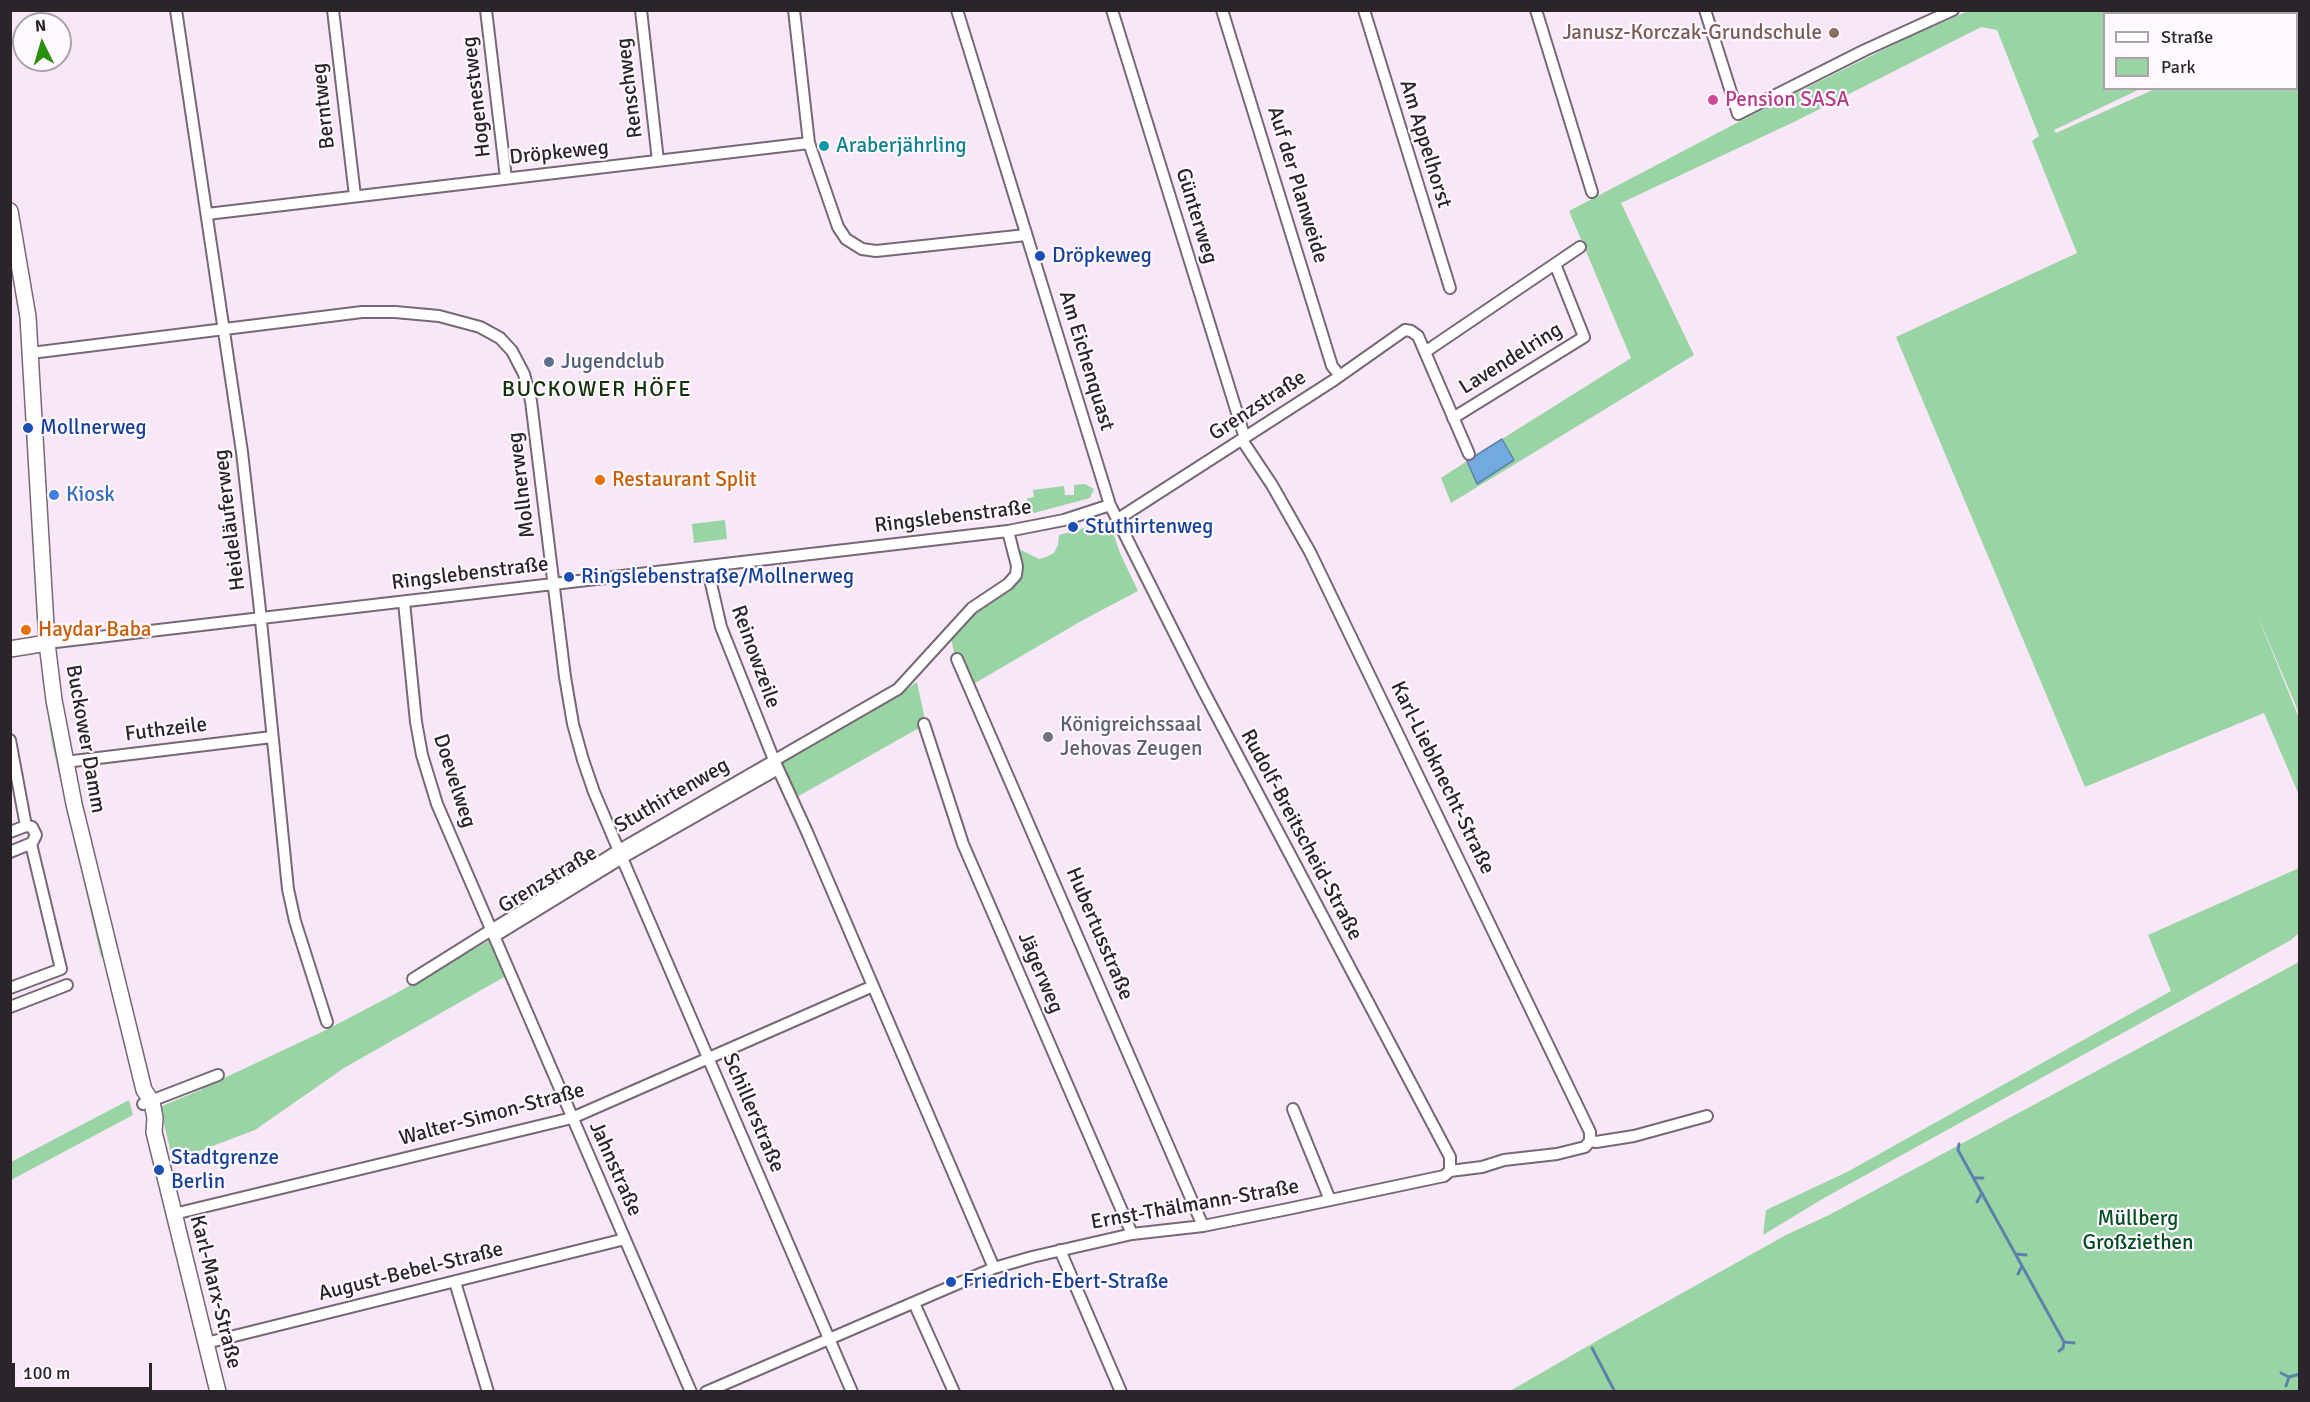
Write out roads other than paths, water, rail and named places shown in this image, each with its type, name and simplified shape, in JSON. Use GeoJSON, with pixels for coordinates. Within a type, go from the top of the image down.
{"type":"FeatureCollection","features":[{"type":"Feature","properties":{"kind":"main road","name":"Buckower Damm"},"geometry":{"type":"LineString","coordinates":[[10,211],[24,287],[31,353],[47,643],[54,700],[65,762],[147,1103]]}},
{"type":"Feature","properties":{"kind":"main road"},"geometry":{"type":"LineString","coordinates":[[10,649],[47,643]]}},
{"type":"Feature","properties":{"kind":"main road","name":"Karl-Marx-Straße"},"geometry":{"type":"LineString","coordinates":[[147,1103],[146,1120],[154,1132],[218,1392]]}},
{"type":"Feature","properties":{"kind":"street","name":"Heideläuferweg"},"geometry":{"type":"LineString","coordinates":[[176,10],[242,452],[288,889],[295,921],[327,1022]]}},
{"type":"Feature","properties":{"kind":"street","name":"Berntweg"},"geometry":{"type":"LineString","coordinates":[[333,10],[355,196]]}},
{"type":"Feature","properties":{"kind":"street","name":"Hogenestweg"},"geometry":{"type":"LineString","coordinates":[[486,10],[506,178]]}},
{"type":"Feature","properties":{"kind":"street","name":"Renschweg"},"geometry":{"type":"LineString","coordinates":[[640,10],[658,161]]}},
{"type":"Feature","properties":{"kind":"street"},"geometry":{"type":"LineString","coordinates":[[794,10],[809,143],[833,216],[841,233],[854,245],[876,251],[1026,235]]}},
{"type":"Feature","properties":{"kind":"street","name":"Am Eichenquast"},"geometry":{"type":"LineString","coordinates":[[957,10],[1110,505],[1118,518]]}},
{"type":"Feature","properties":{"kind":"street","name":"Günterweg"},"geometry":{"type":"LineString","coordinates":[[1112,10],[1243,436]]}},
{"type":"Feature","properties":{"kind":"street","name":"Auf der Planweide"},"geometry":{"type":"LineString","coordinates":[[1222,10],[1329,357],[1336,371]]}},
{"type":"Feature","properties":{"kind":"street","name":"Am Appelhorst"},"geometry":{"type":"LineString","coordinates":[[1364,10],[1450,288]]}},
{"type":"Feature","properties":{"kind":"street"},"geometry":{"type":"LineString","coordinates":[[1536,10],[1592,192]]}},
{"type":"Feature","properties":{"kind":"street"},"geometry":{"type":"LineString","coordinates":[[1705,10],[1738,114],[1865,50],[1953,10]]}},
{"type":"Feature","properties":{"kind":"street","name":"Dröpkeweg"},"geometry":{"type":"LineString","coordinates":[[207,214],[809,143]]}},
{"type":"Feature","properties":{"kind":"street"},"geometry":{"type":"LineString","coordinates":[[1425,352],[1580,247]]}},
{"type":"Feature","properties":{"kind":"street","name":"Lavendelring"},"geometry":{"type":"LineString","coordinates":[[1454,418],[1584,337],[1554,264]]}},
{"type":"Feature","properties":{"kind":"street","name":"Mollnerweg"},"geometry":{"type":"LineString","coordinates":[[31,353],[362,312],[422,313],[480,327],[500,338],[517,359],[529,389],[565,677],[573,724],[594,792],[620,854]]}},
{"type":"Feature","properties":{"kind":"street","name":"Grenzstraße"},"geometry":{"type":"LineString","coordinates":[[1118,518],[1243,436],[1334,380],[1400,333],[1411,331],[1418,336]]}},
{"type":"Feature","properties":{"kind":"street","name":"Lavendelring"},"geometry":{"type":"LineString","coordinates":[[1418,336],[1469,454]]}},
{"type":"Feature","properties":{"kind":"street","name":"Karl-Liebknecht-Straße"},"geometry":{"type":"LineString","coordinates":[[1243,436],[1311,552],[1590,1132],[1590,1141]]}},
{"type":"Feature","properties":{"kind":"street","name":"Ringslebenstraße"},"geometry":{"type":"LineString","coordinates":[[47,643],[1008,531],[1064,520],[1110,505]]}},
{"type":"Feature","properties":{"kind":"street","name":"Rudolf-Breitscheid-Straße"},"geometry":{"type":"LineString","coordinates":[[1118,518],[1202,688],[1450,1157],[1450,1171]]}},
{"type":"Feature","properties":{"kind":"street","name":"Stuthirtenweg"},"geometry":{"type":"LineString","coordinates":[[413,979],[898,689],[972,608],[1008,584],[1016,575],[1017,566],[1008,531]]}},
{"type":"Feature","properties":{"kind":"street","name":"Reinowzeile"},"geometry":{"type":"LineString","coordinates":[[707,566],[721,627],[776,764]]}},
{"type":"Feature","properties":{"kind":"street","name":"Doevelweg"},"geometry":{"type":"LineString","coordinates":[[404,602],[416,721],[422,755],[437,804],[493,932]]}},
{"type":"Feature","properties":{"kind":"street","name":"Hubertusstraße"},"geometry":{"type":"LineString","coordinates":[[957,659],[1203,1226]]}},
{"type":"Feature","properties":{"kind":"street","name":"Jägerweg"},"geometry":{"type":"LineString","coordinates":[[924,724],[963,844],[1132,1234]]}},
{"type":"Feature","properties":{"kind":"street","name":"Futhzeile"},"geometry":{"type":"LineString","coordinates":[[65,762],[272,737]]}},
{"type":"Feature","properties":{"kind":"street"},"geometry":{"type":"LineString","coordinates":[[10,740],[26,826]]}},
{"type":"Feature","properties":{"kind":"street"},"geometry":{"type":"LineString","coordinates":[[776,764],[994,1268]]}},
{"type":"Feature","properties":{"kind":"street"},"geometry":{"type":"LineString","coordinates":[[10,832],[26,826],[33,827],[35,830],[35,839],[31,844],[10,852]]}},
{"type":"Feature","properties":{"kind":"street"},"geometry":{"type":"LineString","coordinates":[[10,988],[61,969],[31,844]]}},
{"type":"Feature","properties":{"kind":"street","name":"Schillerstraße"},"geometry":{"type":"LineString","coordinates":[[620,854],[852,1392]]}},
{"type":"Feature","properties":{"kind":"street","name":"Jahnstraße"},"geometry":{"type":"LineString","coordinates":[[493,932],[691,1392]]}},
{"type":"Feature","properties":{"kind":"street"},"geometry":{"type":"LineString","coordinates":[[10,1007],[67,985]]}},
{"type":"Feature","properties":{"kind":"street","name":"Walter-Simon-Straße"},"geometry":{"type":"LineString","coordinates":[[174,1214],[572,1118],[873,986]]}},
{"type":"Feature","properties":{"kind":"street"},"geometry":{"type":"LineString","coordinates":[[147,1103],[218,1075]]}},
{"type":"Feature","properties":{"kind":"street"},"geometry":{"type":"LineString","coordinates":[[1293,1109],[1330,1200]]}},
{"type":"Feature","properties":{"kind":"street","name":"Ernst-Thälmann-Straße"},"geometry":{"type":"LineString","coordinates":[[706,1392],[994,1268],[1132,1234],[1203,1226],[1443,1176],[1450,1171],[1482,1167],[1504,1160],[1557,1154],[1585,1147],[1590,1141],[1634,1136],[1707,1116]]}},
{"type":"Feature","properties":{"kind":"street","name":"August-Bebel-Straße"},"geometry":{"type":"LineString","coordinates":[[206,1343],[625,1239]]}},
{"type":"Feature","properties":{"kind":"street"},"geometry":{"type":"LineString","coordinates":[[1060,1250],[1121,1392]]}},
{"type":"Feature","properties":{"kind":"street"},"geometry":{"type":"LineString","coordinates":[[455,1282],[488,1392]]}},
{"type":"Feature","properties":{"kind":"street"},"geometry":{"type":"LineString","coordinates":[[914,1303],[954,1392]]}},
{"type":"Feature","properties":{"kind":"water"},"geometry":{"type":"Polygon","coordinates":[[[1502,439],[1514,460],[1477,484],[1467,461],[1502,439]]]}},
{"type":"Feature","properties":{"kind":"waterway"},"geometry":{"type":"LineString","coordinates":[[1959,1144],[1958,1150],[2064,1342],[2074,1343]]}},
{"type":"Feature","properties":{"kind":"waterway"},"geometry":{"type":"LineString","coordinates":[[1974,1178],[1983,1178]]}},
{"type":"Feature","properties":{"kind":"waterway"},"geometry":{"type":"LineString","coordinates":[[1977,1202],[1982,1193]]}},
{"type":"Feature","properties":{"kind":"waterway"},"geometry":{"type":"LineString","coordinates":[[2016,1254],[2026,1255]]}},
{"type":"Feature","properties":{"kind":"waterway"},"geometry":{"type":"LineString","coordinates":[[2018,1274],[2022,1266]]}},
{"type":"Feature","properties":{"kind":"waterway"},"geometry":{"type":"LineString","coordinates":[[2059,1351],[2063,1348],[2064,1342]]}},
{"type":"Feature","properties":{"kind":"waterway"},"geometry":{"type":"LineString","coordinates":[[1592,1348],[1615,1392]]}},
{"type":"Feature","properties":{"kind":"waterway"},"geometry":{"type":"LineString","coordinates":[[2281,1373],[2289,1377],[2300,1374]]}},
{"type":"Feature","properties":{"kind":"waterway"},"geometry":{"type":"LineString","coordinates":[[2286,1386],[2289,1377]]}},
{"type":"Feature","properties":{"kind":"place","name":"Janusz-Korczak-Grundschule"},"geometry":{"type":"Point","coordinates":[1834,33]}},
{"type":"Feature","properties":{"kind":"place","name":"Pension SASA"},"geometry":{"type":"Point","coordinates":[1713,100]}},
{"type":"Feature","properties":{"kind":"place","name":"Araberjährling"},"geometry":{"type":"Point","coordinates":[824,146]}},
{"type":"Feature","properties":{"kind":"place","name":"Dröpkeweg"},"geometry":{"type":"Point","coordinates":[1040,256]}},
{"type":"Feature","properties":{"kind":"place","name":"Jugendclub"},"geometry":{"type":"Point","coordinates":[549,362]}},
{"type":"Feature","properties":{"kind":"place","name":"Mollnerweg"},"geometry":{"type":"Point","coordinates":[28,428]}},
{"type":"Feature","properties":{"kind":"place","name":"Restaurant Split"},"geometry":{"type":"Point","coordinates":[600,480]}},
{"type":"Feature","properties":{"kind":"place","name":"Kiosk"},"geometry":{"type":"Point","coordinates":[54,495]}},
{"type":"Feature","properties":{"kind":"place","name":"Stuthirtenweg"},"geometry":{"type":"Point","coordinates":[1073,527]}},
{"type":"Feature","properties":{"kind":"place","name":"Ringslebenstraße/Mollnerweg"},"geometry":{"type":"Point","coordinates":[569,577]}},
{"type":"Feature","properties":{"kind":"place","name":"Haydar Baba"},"geometry":{"type":"Point","coordinates":[26,630]}},
{"type":"Feature","properties":{"kind":"place","name":"Königreichssaal Jehovas Zeugen"},"geometry":{"type":"Point","coordinates":[1048,737]}},
{"type":"Feature","properties":{"kind":"place","name":"Stadtgrenze Berlin"},"geometry":{"type":"Point","coordinates":[159,1170]}},
{"type":"Feature","properties":{"kind":"place","name":"Friedrich-Ebert-Straße"},"geometry":{"type":"Point","coordinates":[951,1282]}},
{"type":"Feature","properties":{"kind":"district","name":"BUCKOWER HÖFE"},"geometry":{"type":"Point","coordinates":[597,390]}},
{"type":"Feature","properties":{"kind":"park label","name":"Müllberg Großziethen"},"geometry":{"type":"Point","coordinates":[2138,1231]}}]}
